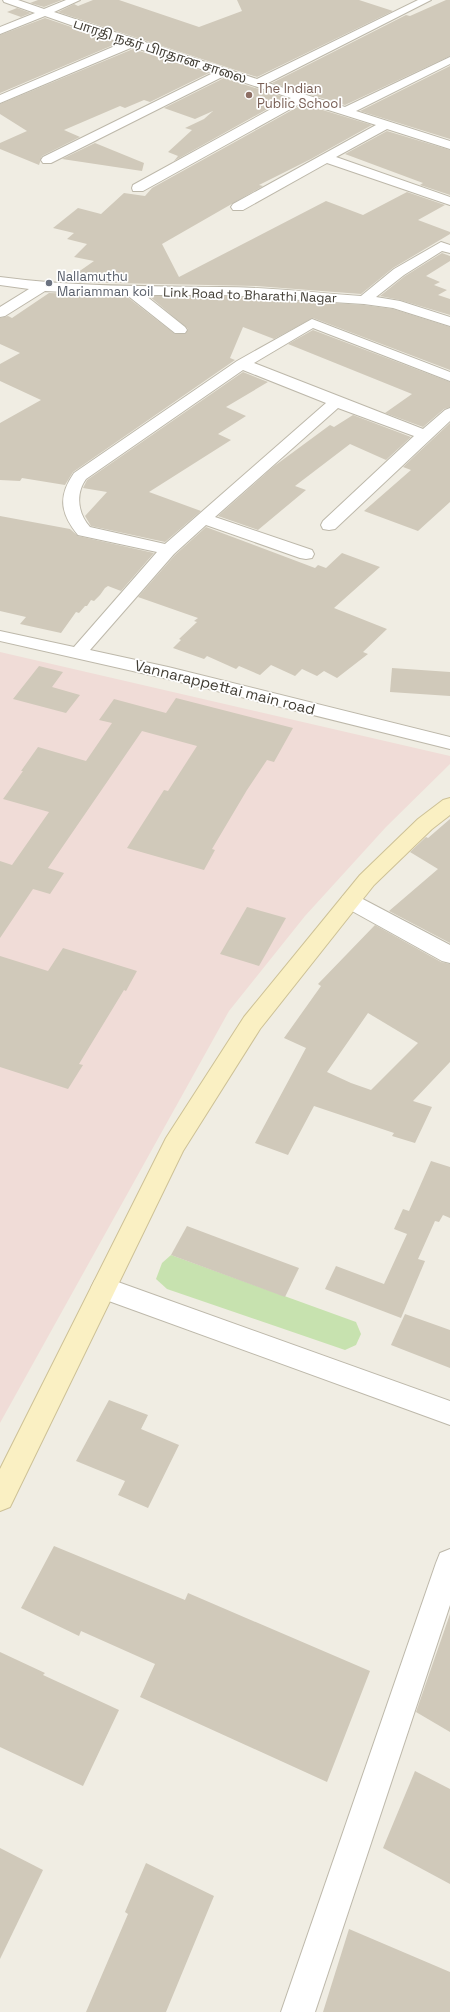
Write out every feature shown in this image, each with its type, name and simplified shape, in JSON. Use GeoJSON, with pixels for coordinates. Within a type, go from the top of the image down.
{"type":"FeatureCollection","features":[{"type":"Feature","properties":{"kind":"main road"},"geometry":{"type":"LineString","coordinates":[[0,1498],[178,1138],[252,1023],[368,880],[425,824],[450,805]]}},
{"type":"Feature","properties":{"kind":"street","name":"பாரதி நகர் பிரதான சாலை"},"geometry":{"type":"LineString","coordinates":[[8,0],[132,43],[450,145]]}},
{"type":"Feature","properties":{"kind":"street"},"geometry":{"type":"LineString","coordinates":[[0,31],[75,0]]}},
{"type":"Feature","properties":{"kind":"street"},"geometry":{"type":"LineString","coordinates":[[259,84],[426,0]]}},
{"type":"Feature","properties":{"kind":"street"},"geometry":{"type":"LineString","coordinates":[[0,99],[132,43]]}},
{"type":"Feature","properties":{"kind":"street"},"geometry":{"type":"LineString","coordinates":[[347,112],[450,60]]}},
{"type":"Feature","properties":{"kind":"street"},"geometry":{"type":"LineString","coordinates":[[47,160],[223,72]]}},
{"type":"Feature","properties":{"kind":"street"},"geometry":{"type":"LineString","coordinates":[[138,188],[302,97]]}},
{"type":"Feature","properties":{"kind":"street"},"geometry":{"type":"LineString","coordinates":[[238,207],[388,124]]}},
{"type":"Feature","properties":{"kind":"street"},"geometry":{"type":"LineString","coordinates":[[432,138],[444,131]]}},
{"type":"Feature","properties":{"kind":"street"},"geometry":{"type":"LineString","coordinates":[[326,158],[450,201]]}},
{"type":"Feature","properties":{"kind":"street"},"geometry":{"type":"LineString","coordinates":[[364,300],[399,272],[441,246],[450,249]]}},
{"type":"Feature","properties":{"kind":"street","name":"Link Road to Bharathi Nagar"},"geometry":{"type":"LineString","coordinates":[[0,281],[42,287],[131,291],[223,291],[364,300],[395,304],[450,322]]}},
{"type":"Feature","properties":{"kind":"street"},"geometry":{"type":"LineString","coordinates":[[0,313],[42,287]]}},
{"type":"Feature","properties":{"kind":"street"},"geometry":{"type":"LineString","coordinates":[[131,291],[180,330]]}},
{"type":"Feature","properties":{"kind":"street"},"geometry":{"type":"LineString","coordinates":[[168,550],[84,530],[76,523],[72,513],[73,484],[80,476],[242,364],[312,323],[450,377]]}},
{"type":"Feature","properties":{"kind":"street"},"geometry":{"type":"LineString","coordinates":[[242,364],[336,402],[425,435]]}},
{"type":"Feature","properties":{"kind":"street"},"geometry":{"type":"LineString","coordinates":[[78,653],[168,550],[336,402]]}},
{"type":"Feature","properties":{"kind":"street"},"geometry":{"type":"LineString","coordinates":[[329,525],[450,413]]}},
{"type":"Feature","properties":{"kind":"street"},"geometry":{"type":"LineString","coordinates":[[202,519],[306,554]]}},
{"type":"Feature","properties":{"kind":"street","name":"Vannarappettai main road"},"geometry":{"type":"LineString","coordinates":[[0,636],[176,674],[450,743]]}},
{"type":"Feature","properties":{"kind":"street"},"geometry":{"type":"LineString","coordinates":[[350,901],[450,955]]}},
{"type":"Feature","properties":{"kind":"street"},"geometry":{"type":"LineString","coordinates":[[104,1288],[450,1413]]}},
{"type":"Feature","properties":{"kind":"street"},"geometry":{"type":"LineString","coordinates":[[298,2012],[450,1563]]}},
{"type":"Feature","properties":{"kind":"shaded area"},"geometry":{"type":"Polygon","coordinates":[[[0,652],[450,756],[450,764],[386,827],[305,916],[229,1011],[0,1423],[0,652]]]}},
{"type":"Feature","properties":{"kind":"green space"},"geometry":{"type":"Polygon","coordinates":[[[171,1255],[356,1322],[361,1334],[356,1345],[345,1350],[167,1289],[156,1279],[162,1263],[171,1255]]]}},
{"type":"Feature","properties":{"kind":"building"},"geometry":{"type":"Polygon","coordinates":[[[38,0],[62,0],[44,7],[30,3],[38,0]]]}},
{"type":"Feature","properties":{"kind":"building"},"geometry":{"type":"Polygon","coordinates":[[[93,0],[119,0],[199,27],[242,11],[237,0],[359,0],[393,11],[257,77],[58,12],[74,4],[78,6],[93,0]]]}},
{"type":"Feature","properties":{"kind":"building"},"geometry":{"type":"Polygon","coordinates":[[[446,0],[450,0],[450,56],[345,105],[272,83],[406,15],[410,16],[446,0]]]}},
{"type":"Feature","properties":{"kind":"building"},"geometry":{"type":"Polygon","coordinates":[[[17,8],[31,13],[21,17],[7,12],[17,8]]]}},
{"type":"Feature","properties":{"kind":"building"},"geometry":{"type":"Polygon","coordinates":[[[45,18],[118,43],[0,93],[0,35],[45,18]]]}},
{"type":"Feature","properties":{"kind":"building"},"geometry":{"type":"Polygon","coordinates":[[[133,49],[209,73],[150,102],[144,100],[125,108],[120,106],[64,130],[80,137],[42,156],[39,165],[0,149],[0,143],[27,131],[0,114],[0,104],[133,49]]]}},
{"type":"Feature","properties":{"kind":"building"},"geometry":{"type":"Polygon","coordinates":[[[450,66],[450,139],[360,111],[450,66]]]}},
{"type":"Feature","properties":{"kind":"building"},"geometry":{"type":"Polygon","coordinates":[[[224,78],[287,98],[174,161],[178,156],[168,152],[192,130],[185,128],[204,119],[213,111],[195,119],[164,108],[224,78]]]}},
{"type":"Feature","properties":{"kind":"building"},"geometry":{"type":"Polygon","coordinates":[[[303,104],[372,125],[311,159],[259,185],[263,186],[162,244],[179,277],[326,201],[363,215],[407,192],[445,205],[418,220],[450,232],[450,234],[393,268],[361,294],[256,286],[64,282],[94,261],[74,257],[87,244],[67,239],[74,233],[53,228],[78,208],[101,214],[124,193],[145,196],[152,188],[303,104]]]}},
{"type":"Feature","properties":{"kind":"building"},"geometry":{"type":"Polygon","coordinates":[[[387,131],[450,150],[450,195],[420,185],[423,183],[345,154],[387,131]]]}},
{"type":"Feature","properties":{"kind":"building"},"geometry":{"type":"Polygon","coordinates":[[[95,143],[144,163],[142,171],[62,159],[95,143]]]}},
{"type":"Feature","properties":{"kind":"building"},"geometry":{"type":"Polygon","coordinates":[[[442,253],[450,256],[450,261],[426,276],[440,282],[434,285],[447,290],[438,295],[450,299],[450,315],[400,300],[380,296],[405,276],[442,253]]]}},
{"type":"Feature","properties":{"kind":"building"},"geometry":{"type":"Polygon","coordinates":[[[49,293],[126,296],[175,334],[185,334],[188,329],[149,296],[223,296],[364,305],[393,309],[450,327],[450,370],[313,318],[274,339],[243,327],[230,358],[235,360],[73,472],[65,485],[22,478],[20,481],[0,480],[0,423],[41,400],[0,381],[0,364],[20,353],[0,344],[0,318],[8,316],[12,318],[49,293]]]}},
{"type":"Feature","properties":{"kind":"building"},"geometry":{"type":"Polygon","coordinates":[[[313,330],[450,382],[450,407],[444,409],[423,427],[385,413],[412,394],[288,344],[313,330]]]}},
{"type":"Feature","properties":{"kind":"building"},"geometry":{"type":"Polygon","coordinates":[[[243,372],[268,382],[226,407],[246,416],[218,434],[231,440],[149,492],[201,511],[165,542],[91,526],[85,516],[107,492],[83,488],[87,480],[243,372]]]}},
{"type":"Feature","properties":{"kind":"building"},"geometry":{"type":"Polygon","coordinates":[[[353,415],[411,437],[386,460],[350,444],[295,486],[306,490],[258,530],[218,516],[273,467],[330,425],[334,427],[353,415]]]}},
{"type":"Feature","properties":{"kind":"building"},"geometry":{"type":"Polygon","coordinates":[[[450,423],[450,502],[418,531],[364,511],[411,470],[403,467],[450,423]]]}},
{"type":"Feature","properties":{"kind":"building"},"geometry":{"type":"Polygon","coordinates":[[[0,516],[70,529],[78,536],[154,553],[121,591],[108,586],[105,588],[94,601],[91,600],[79,613],[76,612],[61,633],[20,624],[26,617],[0,611],[0,516]]]}},
{"type":"Feature","properties":{"kind":"building"},"geometry":{"type":"Polygon","coordinates":[[[206,527],[315,568],[318,565],[326,568],[342,553],[380,567],[334,608],[387,629],[363,652],[368,654],[337,678],[324,671],[317,676],[302,669],[295,676],[271,665],[260,675],[239,666],[236,669],[207,656],[204,659],[173,648],[181,640],[179,639],[197,622],[194,621],[198,618],[138,597],[175,555],[206,527]]]}},
{"type":"Feature","properties":{"kind":"building"},"geometry":{"type":"Polygon","coordinates":[[[39,666],[63,672],[52,687],[80,695],[66,713],[13,699],[39,666]]]}},
{"type":"Feature","properties":{"kind":"building"},"geometry":{"type":"Polygon","coordinates":[[[392,668],[450,672],[450,696],[390,692],[392,668]]]}},
{"type":"Feature","properties":{"kind":"building"},"geometry":{"type":"Polygon","coordinates":[[[176,698],[293,728],[274,762],[267,760],[247,790],[212,849],[215,850],[204,870],[127,848],[164,790],[168,791],[197,746],[142,731],[48,868],[64,873],[50,894],[33,889],[0,938],[0,861],[12,865],[49,812],[3,799],[38,747],[86,761],[112,723],[99,720],[114,699],[166,713],[176,698]]]}},
{"type":"Feature","properties":{"kind":"building"},"geometry":{"type":"Polygon","coordinates":[[[450,819],[450,943],[389,911],[438,869],[410,852],[426,837],[428,838],[450,819]]]}},
{"type":"Feature","properties":{"kind":"building"},"geometry":{"type":"Polygon","coordinates":[[[247,907],[286,918],[259,966],[220,954],[247,907]]]}},
{"type":"Feature","properties":{"kind":"building"},"geometry":{"type":"Polygon","coordinates":[[[375,925],[441,962],[450,964],[450,1062],[413,1101],[432,1107],[415,1143],[392,1136],[394,1133],[314,1106],[288,1155],[255,1143],[306,1048],[284,1038],[321,986],[318,984],[375,925]],[[368,1013],[327,1072],[371,1090],[418,1043],[368,1013]]]}},
{"type":"Feature","properties":{"kind":"building"},"geometry":{"type":"Polygon","coordinates":[[[63,948],[137,971],[126,991],[124,990],[79,1064],[83,1065],[68,1089],[0,1067],[0,956],[48,971],[63,948]]]}},
{"type":"Feature","properties":{"kind":"building"},"geometry":{"type":"Polygon","coordinates":[[[431,1161],[450,1167],[450,1218],[443,1215],[439,1222],[435,1221],[418,1259],[425,1261],[401,1318],[325,1289],[336,1266],[384,1284],[407,1234],[394,1229],[403,1209],[409,1211],[431,1161]]]}},
{"type":"Feature","properties":{"kind":"building"},"geometry":{"type":"Polygon","coordinates":[[[187,1226],[299,1268],[285,1297],[171,1255],[187,1226]]]}},
{"type":"Feature","properties":{"kind":"building"},"geometry":{"type":"Polygon","coordinates":[[[405,1314],[450,1330],[450,1368],[391,1345],[405,1314]]]}},
{"type":"Feature","properties":{"kind":"building"},"geometry":{"type":"Polygon","coordinates":[[[109,1400],[148,1415],[141,1429],[179,1445],[148,1508],[118,1495],[125,1481],[76,1461],[109,1400]]]}},
{"type":"Feature","properties":{"kind":"building"},"geometry":{"type":"Polygon","coordinates":[[[54,1546],[185,1600],[188,1593],[370,1671],[327,1782],[140,1697],[155,1664],[81,1631],[79,1636],[21,1608],[54,1546]]]}},
{"type":"Feature","properties":{"kind":"building"},"geometry":{"type":"Polygon","coordinates":[[[450,1614],[450,1732],[416,1712],[450,1614]]]}},
{"type":"Feature","properties":{"kind":"building"},"geometry":{"type":"Polygon","coordinates":[[[0,1652],[45,1673],[43,1675],[119,1710],[83,1786],[0,1747],[0,1652]]]}},
{"type":"Feature","properties":{"kind":"building"},"geometry":{"type":"Polygon","coordinates":[[[415,1771],[450,1789],[450,1884],[383,1848],[415,1771]]]}},
{"type":"Feature","properties":{"kind":"building"},"geometry":{"type":"Polygon","coordinates":[[[0,1848],[43,1870],[0,1959],[0,1848]]]}},
{"type":"Feature","properties":{"kind":"building"},"geometry":{"type":"Polygon","coordinates":[[[146,1863],[214,1896],[166,2012],[86,2012],[128,1914],[125,1912],[146,1863]]]}},
{"type":"Feature","properties":{"kind":"building"},"geometry":{"type":"Polygon","coordinates":[[[349,1929],[450,1972],[450,2012],[323,2012],[349,1929]]]}},
{"type":"Feature","properties":{"kind":"place","name":"The Indian Public School"},"geometry":{"type":"Point","coordinates":[249,95]}},
{"type":"Feature","properties":{"kind":"place","name":"Nallamuthu Mariamman koil"},"geometry":{"type":"Point","coordinates":[49,283]}}]}
